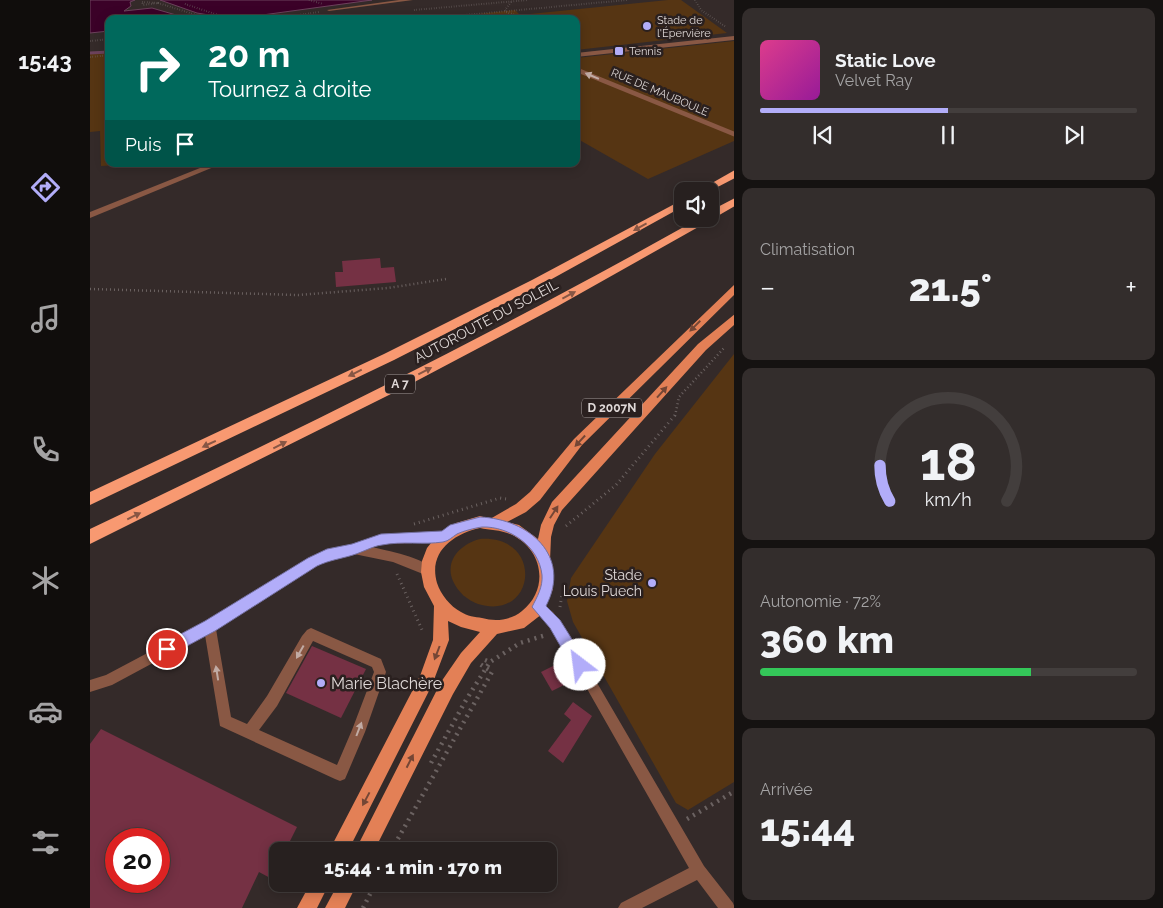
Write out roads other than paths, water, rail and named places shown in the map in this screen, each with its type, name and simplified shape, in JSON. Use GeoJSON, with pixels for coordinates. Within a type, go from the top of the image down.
{"type":"FeatureCollection","features":[{"type":"Feature","properties":{"kind":"highway"},"geometry":{"type":"LineString","coordinates":[[718,182],[734,173]]}},
{"type":"Feature","properties":{"kind":"highway"},"geometry":{"type":"LineString","coordinates":[[719,210],[734,201]]}},
{"type":"Feature","properties":{"kind":"highway","name":"AUTOROUTE DU SOLEIL"},"geometry":{"type":"LineString","coordinates":[[90,499],[230,434],[443,330],[604,247],[674,208]]}},
{"type":"Feature","properties":{"kind":"highway","name":"AUTOROUTE DU SOLEIL"},"geometry":{"type":"LineString","coordinates":[[90,537],[248,461],[468,350],[629,263],[691,227]]}},
{"type":"Feature","properties":{"kind":"main road","name":"D 2007N"},"geometry":{"type":"LineString","coordinates":[[494,523],[521,508],[535,496],[578,442],[734,287]]}},
{"type":"Feature","properties":{"kind":"main road","name":"D 2007N"},"geometry":{"type":"LineString","coordinates":[[544,559],[544,539],[547,523],[557,506],[702,347],[734,317]]}},
{"type":"Feature","properties":{"kind":"main road"},"geometry":{"type":"LineString","coordinates":[[494,523],[510,527],[524,535],[536,546],[544,559],[548,575],[547,592],[539,607],[527,618],[511,626],[493,628],[474,626],[456,618],[441,605],[432,589],[428,571],[430,558],[444,536],[467,524],[494,523]]}},
{"type":"Feature","properties":{"kind":"main road"},"geometry":{"type":"LineString","coordinates":[[343,842],[426,680],[441,640],[441,605]]}},
{"type":"Feature","properties":{"kind":"main road"},"geometry":{"type":"LineString","coordinates":[[369,842],[447,688],[466,658],[493,628]]}},
{"type":"Feature","properties":{"kind":"main road"},"geometry":{"type":"LineString","coordinates":[[307,908],[316,892]]}},
{"type":"Feature","properties":{"kind":"main road"},"geometry":{"type":"LineString","coordinates":[[335,908],[344,892]]}},
{"type":"Feature","properties":{"kind":"street"},"geometry":{"type":"LineString","coordinates":[[580,55],[734,38]]}},
{"type":"Feature","properties":{"kind":"street","name":"RUE DE MAUBOULE"},"geometry":{"type":"LineString","coordinates":[[580,71],[734,135]]}},
{"type":"Feature","properties":{"kind":"street"},"geometry":{"type":"LineString","coordinates":[[90,215],[210,167]]}},
{"type":"Feature","properties":{"kind":"lane"},"geometry":{"type":"LineString","coordinates":[[329,10],[411,0]]}},
{"type":"Feature","properties":{"kind":"lane"},"geometry":{"type":"LineString","coordinates":[[90,686],[108,680],[210,626],[313,562],[332,553],[352,550],[381,539],[444,536]]}},
{"type":"Feature","properties":{"kind":"lane"},"geometry":{"type":"LineString","coordinates":[[352,550],[378,552],[416,564],[428,571]]}},
{"type":"Feature","properties":{"kind":"lane"},"geometry":{"type":"LineString","coordinates":[[539,607],[561,632],[699,870],[728,908]]}},
{"type":"Feature","properties":{"kind":"lane"},"geometry":{"type":"LineString","coordinates":[[210,626],[224,721],[340,774],[380,672],[377,663],[312,634],[306,640],[272,701],[249,732]]}},
{"type":"Feature","properties":{"kind":"lane"},"geometry":{"type":"LineString","coordinates":[[626,908],[699,870]]}},
{"type":"Feature","properties":{"kind":"waterway"},"geometry":{"type":"LineString","coordinates":[[90,53],[105,52]]}},
{"type":"Feature","properties":{"kind":"place","name":"Stade de l'Épervière"},"geometry":{"type":"Point","coordinates":[647,26]}},
{"type":"Feature","properties":{"kind":"place","name":"Tennis"},"geometry":{"type":"Point","coordinates":[619,51]}},
{"type":"Feature","properties":{"kind":"place","name":"Stade Louis Puech"},"geometry":{"type":"Point","coordinates":[652,583]}},
{"type":"Feature","properties":{"kind":"place","name":"Marie Blachère"},"geometry":{"type":"Point","coordinates":[321,683]}}]}
